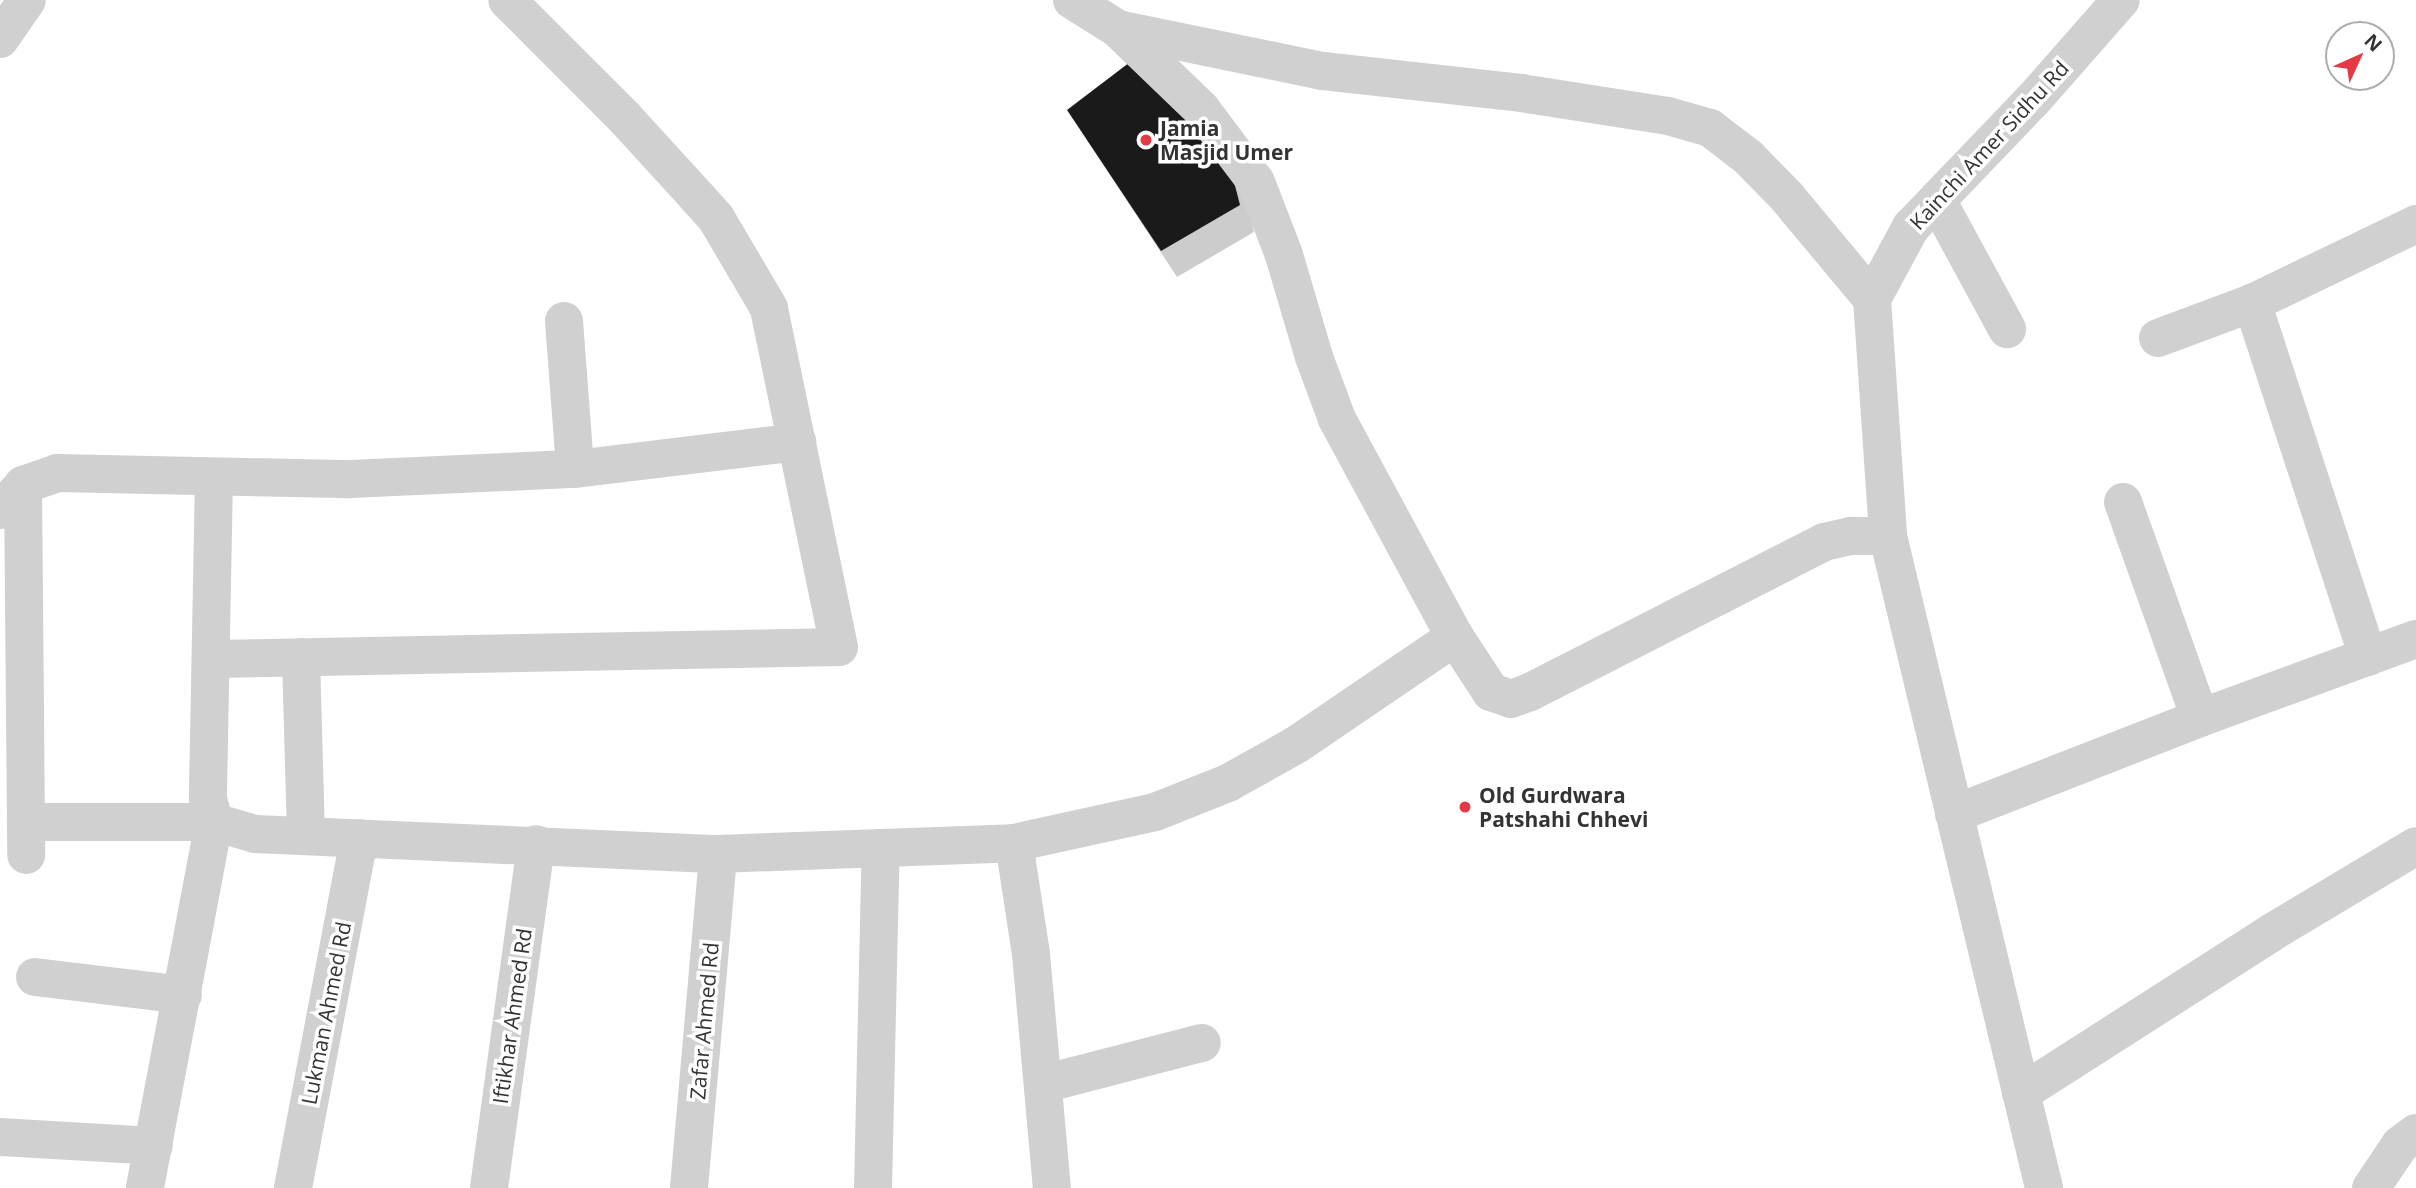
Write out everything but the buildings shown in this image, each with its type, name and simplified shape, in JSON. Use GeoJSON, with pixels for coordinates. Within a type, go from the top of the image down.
{"type":"FeatureCollection","features":[{"type":"Feature","properties":{"kind":"street"},"geometry":{"type":"LineString","coordinates":[[0,39],[27,0]]}},
{"type":"Feature","properties":{"kind":"street"},"geometry":{"type":"LineString","coordinates":[[211,659],[839,647],[769,308],[716,218],[671,166],[507,0]]}},
{"type":"Feature","properties":{"kind":"street"},"geometry":{"type":"LineString","coordinates":[[1072,0],[1118,29],[1201,109],[1256,182],[1284,256],[1314,357],[1338,419],[1455,637],[1491,692],[1511,699],[1530,692],[1824,542],[1851,536],[1888,536]]}},
{"type":"Feature","properties":{"kind":"street","name":"Kainchi Amer Sidhu Rd"},"geometry":{"type":"LineString","coordinates":[[1872,299],[1911,227],[2033,100],[2121,0]]}},
{"type":"Feature","properties":{"kind":"street"},"geometry":{"type":"LineString","coordinates":[[1118,29],[1323,71],[1521,93],[1668,116],[1710,128],[1748,157],[1780,189],[1872,299],[1888,536],[2044,1188]]}},
{"type":"Feature","properties":{"kind":"street"},"geometry":{"type":"LineString","coordinates":[[1937,200],[2007,329]]}},
{"type":"Feature","properties":{"kind":"street"},"geometry":{"type":"LineString","coordinates":[[2158,338],[2252,303],[2416,223]]}},
{"type":"Feature","properties":{"kind":"street"},"geometry":{"type":"LineString","coordinates":[[2252,303],[2368,657]]}},
{"type":"Feature","properties":{"kind":"street"},"geometry":{"type":"LineString","coordinates":[[564,321],[575,469]]}},
{"type":"Feature","properties":{"kind":"street"},"geometry":{"type":"LineString","coordinates":[[797,442],[575,469],[351,480],[57,473],[12,498],[26,839],[214,822],[255,834],[536,844],[718,854],[1014,843],[1155,812],[1227,783],[1296,745],[1455,637]]}},
{"type":"Feature","properties":{"kind":"street"},"geometry":{"type":"LineString","coordinates":[[145,1188],[214,822],[208,799],[214,478]]}},
{"type":"Feature","properties":{"kind":"street"},"geometry":{"type":"LineString","coordinates":[[2123,502],[2200,718]]}},
{"type":"Feature","properties":{"kind":"street"},"geometry":{"type":"LineString","coordinates":[[1954,814],[2200,718],[2416,639]]}},
{"type":"Feature","properties":{"kind":"street"},"geometry":{"type":"LineString","coordinates":[[300,657],[306,836]]}},
{"type":"Feature","properties":{"kind":"street","name":"Lukman Ahmed Rd"},"geometry":{"type":"LineString","coordinates":[[293,1188],[359,838]]}},
{"type":"Feature","properties":{"kind":"street"},"geometry":{"type":"LineString","coordinates":[[1014,843],[1031,954],[1052,1188]]}},
{"type":"Feature","properties":{"kind":"street","name":"Iftikhar Ahmed Rd"},"geometry":{"type":"LineString","coordinates":[[488,1188],[536,844]]}},
{"type":"Feature","properties":{"kind":"street"},"geometry":{"type":"LineString","coordinates":[[2021,1093],[2274,931],[2416,846]]}},
{"type":"Feature","properties":{"kind":"street"},"geometry":{"type":"LineString","coordinates":[[873,1188],[881,848]]}},
{"type":"Feature","properties":{"kind":"street","name":"Zafar Ahmed Rd"},"geometry":{"type":"LineString","coordinates":[[689,1188],[718,854]]}},
{"type":"Feature","properties":{"kind":"street"},"geometry":{"type":"LineString","coordinates":[[35,976],[183,995]]}},
{"type":"Feature","properties":{"kind":"street"},"geometry":{"type":"LineString","coordinates":[[1043,1083],[1202,1043]]}},
{"type":"Feature","properties":{"kind":"street"},"geometry":{"type":"LineString","coordinates":[[2371,1188],[2400,1146],[2416,1133]]}},
{"type":"Feature","properties":{"kind":"street"},"geometry":{"type":"LineString","coordinates":[[0,1137],[154,1146]]}},
{"type":"Feature","properties":{"kind":"place","name":"Jamia Masjid Umer"},"geometry":{"type":"Point","coordinates":[1146,140]}},
{"type":"Feature","properties":{"kind":"place","name":"Old Gurdwara Patshahi Chhevi"},"geometry":{"type":"Point","coordinates":[1465,807]}}]}
